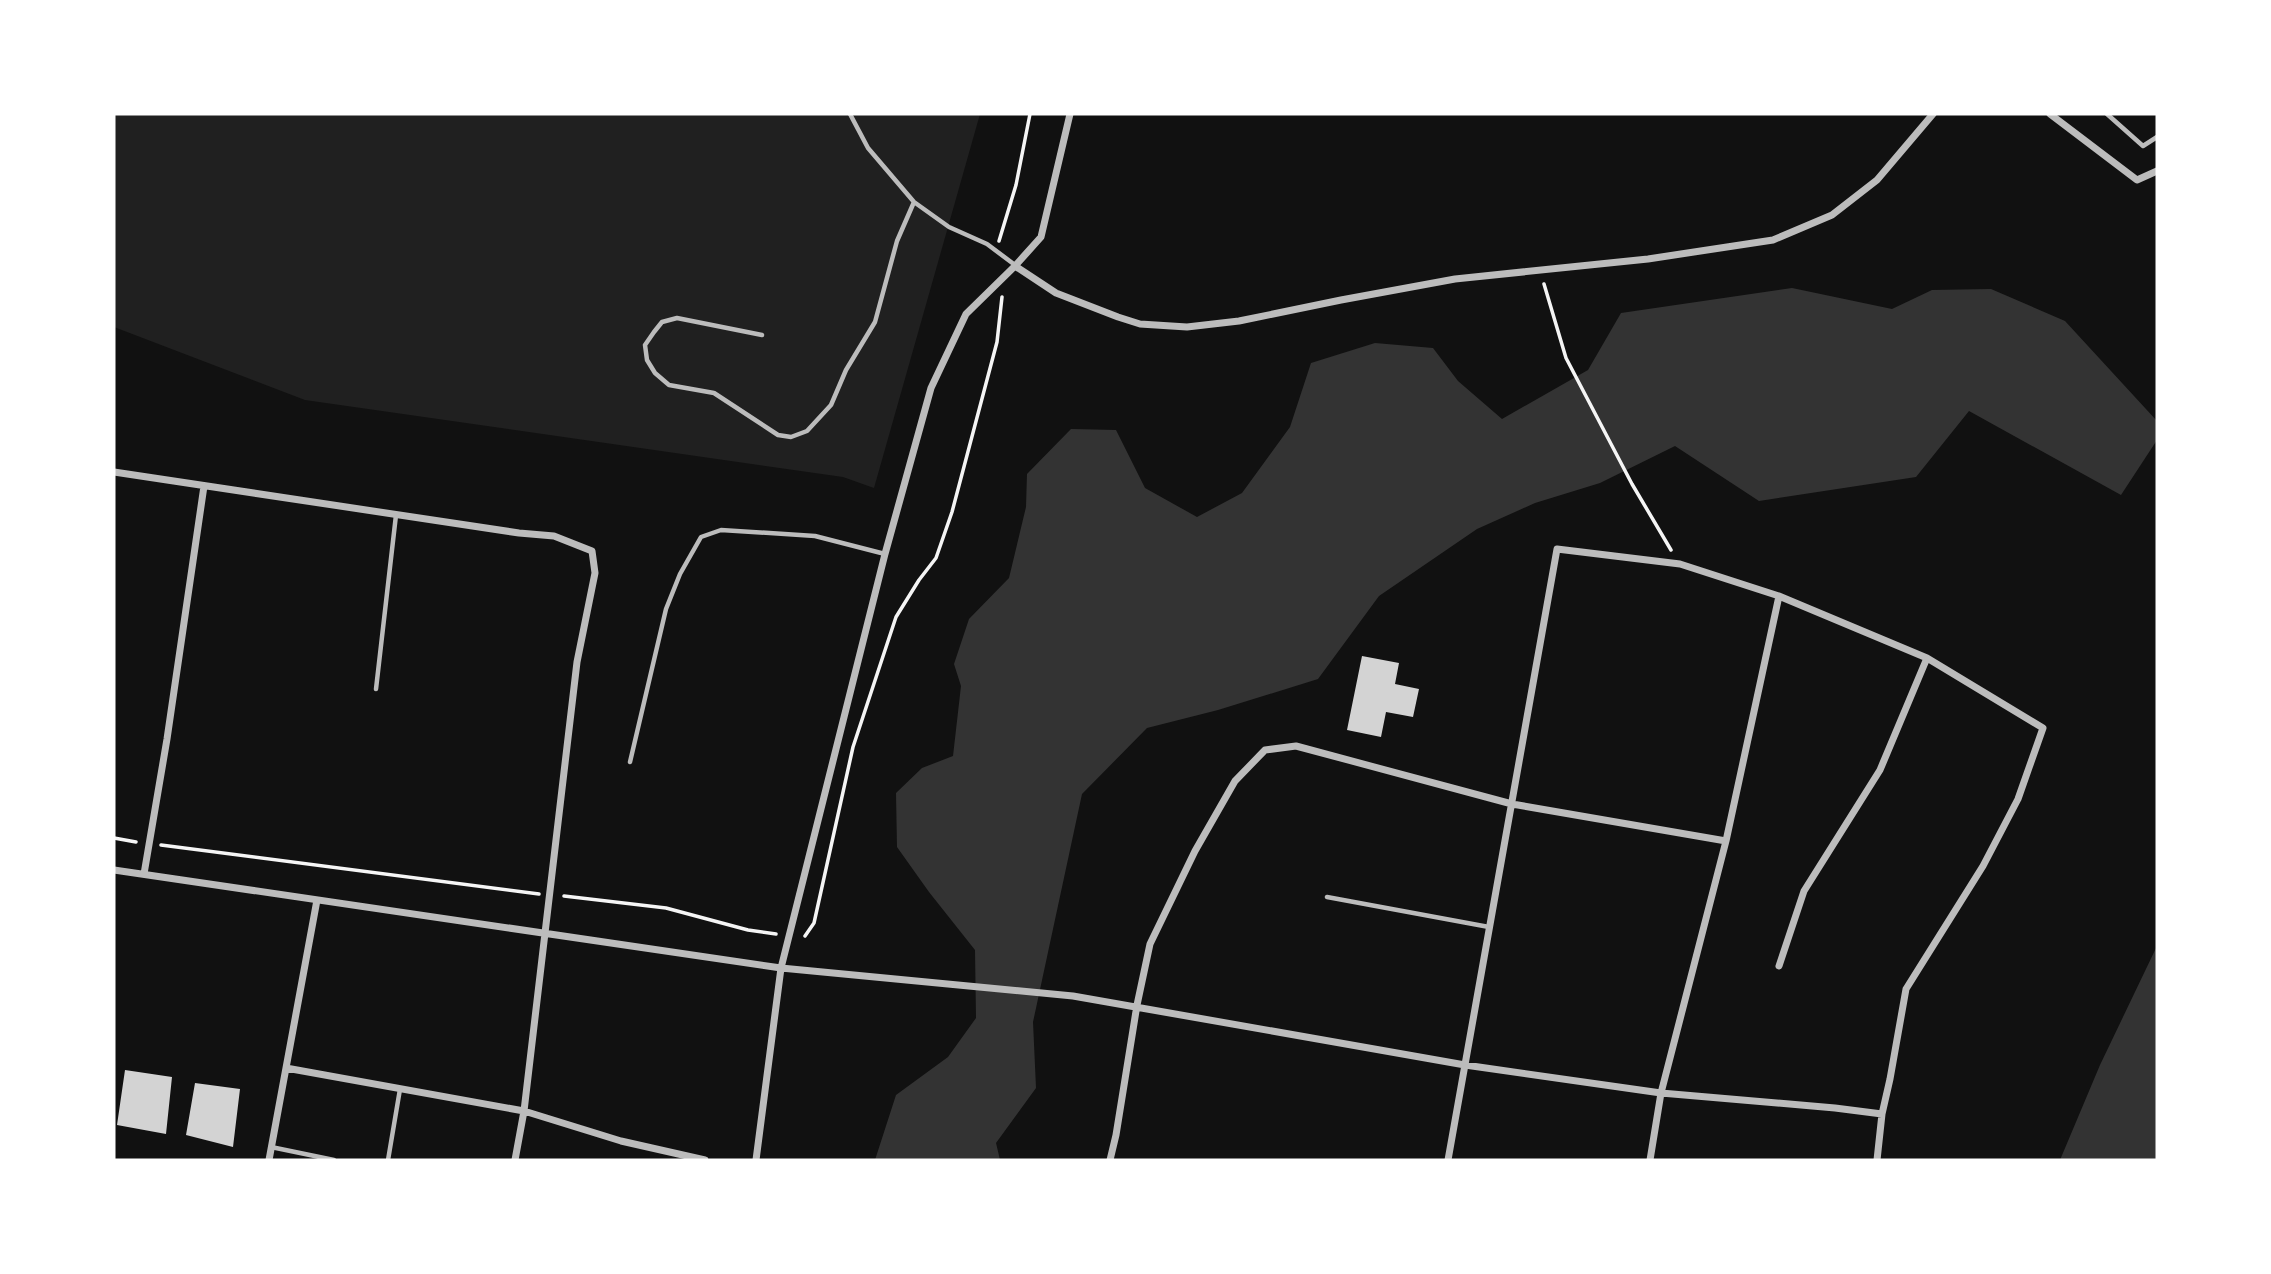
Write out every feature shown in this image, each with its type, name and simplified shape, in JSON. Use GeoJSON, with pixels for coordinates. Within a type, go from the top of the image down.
{"type":"FeatureCollection","features":[{"type":"Feature","properties":{"kind":"street"},"geometry":{"type":"LineString","coordinates":[[756,1160],[780,968],[885,554],[931,388],[965,314],[1041,237],[1070,114]]}},
{"type":"Feature","properties":{"kind":"street"},"geometry":{"type":"LineString","coordinates":[[1015,266],[1056,293],[1118,317],[1140,324],[1186,327],[1239,321],[1455,279],[1648,259],[1773,240],[1832,215],[1877,180],[1933,114]]}},
{"type":"Feature","properties":{"kind":"street"},"geometry":{"type":"LineString","coordinates":[[2050,114],[2137,180],[2157,171]]}},
{"type":"Feature","properties":{"kind":"street"},"geometry":{"type":"LineString","coordinates":[[114,472],[554,536],[592,551],[595,573],[577,662],[524,1111],[515,1160]]}},
{"type":"Feature","properties":{"kind":"street"},"geometry":{"type":"LineString","coordinates":[[144,874],[204,486]]}},
{"type":"Feature","properties":{"kind":"street"},"geometry":{"type":"LineString","coordinates":[[1448,1160],[1557,549],[1680,564],[1779,596],[1927,658],[2043,728],[2018,799],[1983,866],[1906,989],[1882,1114],[1877,1160]]}},
{"type":"Feature","properties":{"kind":"street"},"geometry":{"type":"LineString","coordinates":[[1650,1160],[1661,1093],[1726,841],[1779,596]]}},
{"type":"Feature","properties":{"kind":"street"},"geometry":{"type":"LineString","coordinates":[[1779,966],[1804,891],[1880,770],[1927,658]]}},
{"type":"Feature","properties":{"kind":"street"},"geometry":{"type":"LineString","coordinates":[[1110,1160],[1150,944],[1195,851],[1235,781],[1265,750],[1296,746],[1512,804],[1726,841]]}},
{"type":"Feature","properties":{"kind":"street"},"geometry":{"type":"LineString","coordinates":[[114,870],[780,968],[1073,996],[1137,1005],[1465,1065],[1661,1093],[1882,1114]]}},
{"type":"Feature","properties":{"kind":"street"},"geometry":{"type":"LineString","coordinates":[[269,1160],[317,900]]}},
{"type":"Feature","properties":{"kind":"street"},"geometry":{"type":"LineString","coordinates":[[286,1068],[524,1111],[621,1141],[705,1160]]}},
{"type":"Feature","properties":{"kind":"lane"},"geometry":{"type":"LineString","coordinates":[[850,114],[868,148],[914,202],[949,227],[987,244],[1015,266]]}},
{"type":"Feature","properties":{"kind":"lane"},"geometry":{"type":"LineString","coordinates":[[2106,114],[2143,146],[2157,137]]}},
{"type":"Feature","properties":{"kind":"lane"},"geometry":{"type":"LineString","coordinates":[[762,335],[677,318],[662,323],[654,332],[645,345],[647,360],[654,373],[669,385],[714,393],[778,435],[791,437],[807,431],[831,405],[846,370],[875,322],[897,240],[914,202]]}},
{"type":"Feature","properties":{"kind":"lane"},"geometry":{"type":"LineString","coordinates":[[376,689],[396,515]]}},
{"type":"Feature","properties":{"kind":"lane"},"geometry":{"type":"LineString","coordinates":[[630,762],[667,609],[680,574],[701,537],[721,530],[815,536],[885,554]]}},
{"type":"Feature","properties":{"kind":"lane"},"geometry":{"type":"LineString","coordinates":[[1327,897],[1490,928]]}},
{"type":"Feature","properties":{"kind":"lane"},"geometry":{"type":"LineString","coordinates":[[388,1160],[400,1088]]}},
{"type":"Feature","properties":{"kind":"lane"},"geometry":{"type":"LineString","coordinates":[[270,1147],[334,1160]]}},
{"type":"Feature","properties":{"kind":"path"},"geometry":{"type":"LineString","coordinates":[[1002,256],[999,241],[1016,186],[1030,114]]}},
{"type":"Feature","properties":{"kind":"path"},"geometry":{"type":"LineString","coordinates":[[1540,272],[1566,358],[1632,484],[1680,564]]}},
{"type":"Feature","properties":{"kind":"path"},"geometry":{"type":"LineString","coordinates":[[114,838],[666,908],[748,930],[804,936],[814,923],[853,747],[896,617],[936,558],[952,512],[997,342],[1005,275]]}},
{"type":"Feature","properties":{"kind":"shaded area"},"geometry":{"type":"Polygon","coordinates":[[[114,114],[980,114],[874,488],[843,477],[305,400],[114,327],[114,114]]]}},
{"type":"Feature","properties":{"kind":"shaded area"},"geometry":{"type":"Polygon","coordinates":[[[1792,288],[1892,309],[1932,290],[1991,289],[2065,321],[2157,421],[2157,440],[2121,495],[1969,411],[1916,477],[1759,501],[1675,446],[1600,483],[1535,503],[1477,529],[1379,596],[1318,679],[1218,710],[1147,728],[1082,794],[1033,1022],[1036,1088],[996,1143],[1000,1160],[875,1160],[896,1095],[948,1057],[976,1018],[975,950],[897,847],[896,793],[922,768],[953,756],[961,686],[954,664],[969,619],[1009,578],[1026,507],[1027,474],[1071,429],[1116,430],[1145,488],[1197,517],[1242,493],[1290,427],[1311,363],[1375,343],[1433,348],[1458,381],[1502,419],[1588,370],[1621,313],[1792,288]]]}},
{"type":"Feature","properties":{"kind":"shaded area"},"geometry":{"type":"Polygon","coordinates":[[[2157,946],[2157,1160],[2060,1160],[2100,1065],[2157,946]]]}},
{"type":"Feature","properties":{"kind":"building"},"geometry":{"type":"Polygon","coordinates":[[[1362,656],[1399,663],[1395,684],[1419,689],[1413,717],[1386,712],[1381,737],[1347,730],[1362,656]]]}},
{"type":"Feature","properties":{"kind":"building"},"geometry":{"type":"Polygon","coordinates":[[[125,1070],[172,1077],[166,1134],[117,1125],[125,1070]]]}},
{"type":"Feature","properties":{"kind":"building"},"geometry":{"type":"Polygon","coordinates":[[[195,1083],[240,1089],[233,1147],[186,1135],[195,1083]]]}}]}
